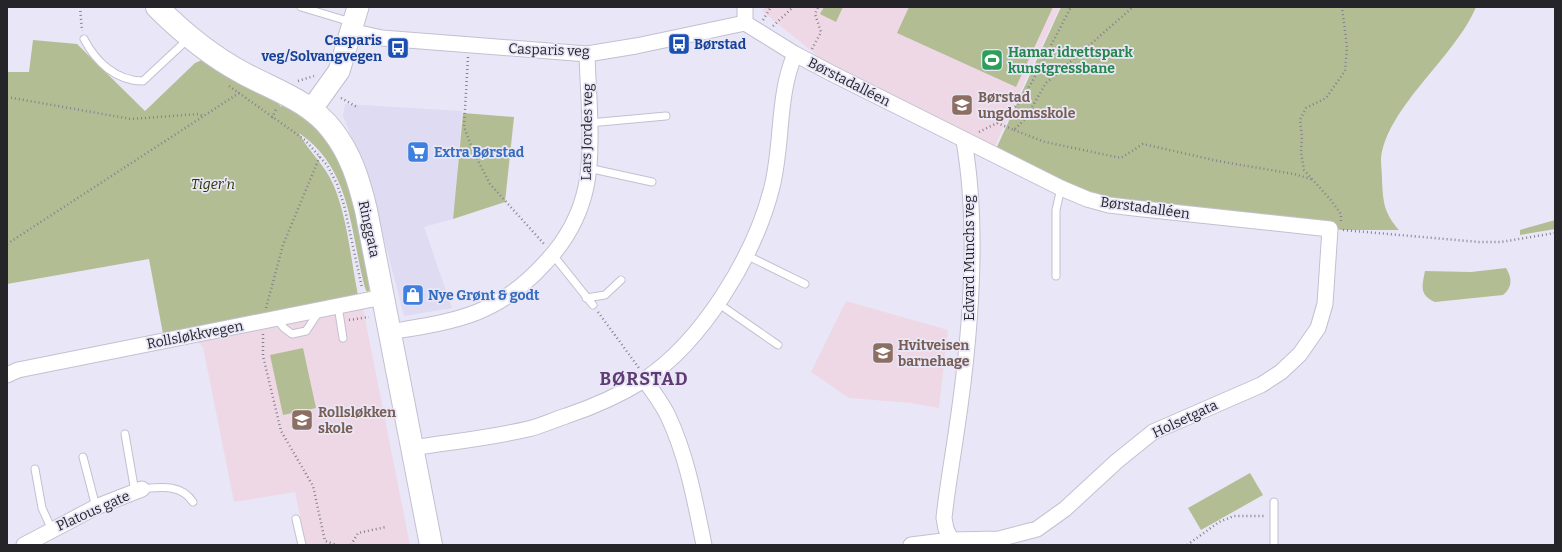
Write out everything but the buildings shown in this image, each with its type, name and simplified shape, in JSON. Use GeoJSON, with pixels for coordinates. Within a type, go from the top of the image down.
{"type":"FeatureCollection","features":[{"type":"Feature","properties":{"kind":"main road","name":"Ringgata"},"geometry":{"type":"LineString","coordinates":[[157,7],[189,37],[237,69],[283,92],[311,110],[331,129],[345,148],[354,169],[366,210],[374,304],[379,328],[412,448],[431,545]]}},
{"type":"Feature","properties":{"kind":"main road"},"geometry":{"type":"LineString","coordinates":[[311,110],[336,77],[342,63],[354,20]]}},
{"type":"Feature","properties":{"kind":"street"},"geometry":{"type":"LineString","coordinates":[[745,7],[745,24]]}},
{"type":"Feature","properties":{"kind":"street","name":"Casparis veg"},"geometry":{"type":"LineString","coordinates":[[354,20],[382,38],[468,46],[586,54],[636,46],[745,24]]}},
{"type":"Feature","properties":{"kind":"street","name":"Børstadalléen"},"geometry":{"type":"LineString","coordinates":[[745,24],[805,51],[964,141],[1087,199],[1109,204],[1336,229]]}},
{"type":"Feature","properties":{"kind":"street"},"geometry":{"type":"LineString","coordinates":[[412,448],[529,429],[594,406],[645,380],[682,348],[719,304],[758,230],[772,188],[776,167],[787,72],[805,51]]}},
{"type":"Feature","properties":{"kind":"street","name":"Lars Jordes veg"},"geometry":{"type":"LineString","coordinates":[[379,328],[444,323],[487,308],[506,298],[522,287],[553,254],[575,219],[586,187],[589,123],[586,54]]}},
{"type":"Feature","properties":{"kind":"street","name":"Edvard Munchs veg"},"geometry":{"type":"LineString","coordinates":[[952,542],[946,529],[944,518],[964,374],[970,314],[970,197],[968,164],[964,141]]}},
{"type":"Feature","properties":{"kind":"street","name":"Holsetgata"},"geometry":{"type":"LineString","coordinates":[[911,545],[999,539],[1037,530],[1065,509],[1117,461],[1153,432],[1261,385],[1281,372],[1300,354],[1318,328],[1325,304],[1336,229]]}},
{"type":"Feature","properties":{"kind":"street","name":"Rollsløkkvegen"},"geometry":{"type":"LineString","coordinates":[[7,375],[18,370],[338,306],[374,304]]}},
{"type":"Feature","properties":{"kind":"street"},"geometry":{"type":"LineString","coordinates":[[645,380],[667,414],[680,442],[692,488],[704,545]]}},
{"type":"Feature","properties":{"kind":"street","name":"Platous gate"},"geometry":{"type":"LineString","coordinates":[[24,545],[96,507],[139,491]]}},
{"type":"Feature","properties":{"kind":"lane"},"geometry":{"type":"LineString","coordinates":[[302,7],[354,20]]}},
{"type":"Feature","properties":{"kind":"lane"},"geometry":{"type":"LineString","coordinates":[[84,39],[89,49],[101,64],[118,76],[132,81],[143,81],[189,37]]}},
{"type":"Feature","properties":{"kind":"lane"},"geometry":{"type":"LineString","coordinates":[[589,123],[666,116]]}},
{"type":"Feature","properties":{"kind":"lane"},"geometry":{"type":"LineString","coordinates":[[588,168],[652,182]]}},
{"type":"Feature","properties":{"kind":"lane"},"geometry":{"type":"LineString","coordinates":[[1056,276],[1056,210],[1061,188]]}},
{"type":"Feature","properties":{"kind":"lane"},"geometry":{"type":"LineString","coordinates":[[553,254],[593,305]]}},
{"type":"Feature","properties":{"kind":"lane"},"geometry":{"type":"LineString","coordinates":[[746,254],[805,284]]}},
{"type":"Feature","properties":{"kind":"lane"},"geometry":{"type":"LineString","coordinates":[[586,298],[605,294],[621,280]]}},
{"type":"Feature","properties":{"kind":"lane"},"geometry":{"type":"LineString","coordinates":[[719,304],[778,345]]}},
{"type":"Feature","properties":{"kind":"lane"},"geometry":{"type":"LineString","coordinates":[[338,306],[343,338]]}},
{"type":"Feature","properties":{"kind":"lane"},"geometry":{"type":"LineString","coordinates":[[124,434],[139,491],[175,489],[188,494],[193,502]]}},
{"type":"Feature","properties":{"kind":"lane"},"geometry":{"type":"LineString","coordinates":[[83,457],[96,507]]}},
{"type":"Feature","properties":{"kind":"lane"},"geometry":{"type":"LineString","coordinates":[[35,469],[42,508],[52,530]]}},
{"type":"Feature","properties":{"kind":"lane"},"geometry":{"type":"LineString","coordinates":[[1274,502],[1274,545]]}},
{"type":"Feature","properties":{"kind":"lane"},"geometry":{"type":"LineString","coordinates":[[296,519],[302,545]]}},
{"type":"Feature","properties":{"kind":"path"},"geometry":{"type":"LineString","coordinates":[[80,7],[84,39]]}},
{"type":"Feature","properties":{"kind":"path"},"geometry":{"type":"LineString","coordinates":[[772,26],[793,7]]}},
{"type":"Feature","properties":{"kind":"path"},"geometry":{"type":"LineString","coordinates":[[805,51],[821,32],[815,14],[818,7]]}},
{"type":"Feature","properties":{"kind":"path"},"geometry":{"type":"LineString","coordinates":[[982,150],[977,133],[997,123],[1017,105],[1032,82],[1071,7]]}},
{"type":"Feature","properties":{"kind":"path"},"geometry":{"type":"LineString","coordinates":[[1014,130],[1025,119],[1046,83],[1133,7]]}},
{"type":"Feature","properties":{"kind":"path"},"geometry":{"type":"LineString","coordinates":[[1343,8],[1347,46],[1345,71],[1326,98],[1306,108],[1300,120],[1302,138],[1301,152],[1304,170],[1330,199],[1341,214],[1336,229],[1479,242],[1501,242],[1555,234]]}},
{"type":"Feature","properties":{"kind":"path"},"geometry":{"type":"LineString","coordinates":[[764,20],[778,30]]}},
{"type":"Feature","properties":{"kind":"path"},"geometry":{"type":"LineString","coordinates":[[468,46],[464,127],[472,147],[490,184],[553,254]]}},
{"type":"Feature","properties":{"kind":"path"},"geometry":{"type":"LineString","coordinates":[[805,51],[818,53]]}},
{"type":"Feature","properties":{"kind":"path"},"geometry":{"type":"LineString","coordinates":[[292,80],[297,81],[312,78],[316,74]]}},
{"type":"Feature","properties":{"kind":"path"},"geometry":{"type":"LineString","coordinates":[[7,244],[239,93]]}},
{"type":"Feature","properties":{"kind":"path"},"geometry":{"type":"LineString","coordinates":[[7,97],[131,118],[199,114],[203,116]]}},
{"type":"Feature","properties":{"kind":"path"},"geometry":{"type":"LineString","coordinates":[[341,98],[357,107]]}},
{"type":"Feature","properties":{"kind":"path"},"geometry":{"type":"LineString","coordinates":[[272,118],[305,140],[320,156],[337,184],[374,304],[368,317]]}},
{"type":"Feature","properties":{"kind":"path"},"geometry":{"type":"LineString","coordinates":[[997,123],[1045,142],[1121,158],[1143,144],[1218,161],[1294,174],[1311,179]]}},
{"type":"Feature","properties":{"kind":"path"},"geometry":{"type":"LineString","coordinates":[[320,156],[283,245],[265,311],[272,319],[264,328],[263,356],[281,431],[313,486],[325,541],[337,545]]}},
{"type":"Feature","properties":{"kind":"path"},"geometry":{"type":"LineString","coordinates":[[368,317],[374,304]]}},
{"type":"Feature","properties":{"kind":"path"},"geometry":{"type":"LineString","coordinates":[[593,305],[637,364],[645,380]]}},
{"type":"Feature","properties":{"kind":"path"},"geometry":{"type":"LineString","coordinates":[[368,317],[379,328]]}},
{"type":"Feature","properties":{"kind":"path"},"geometry":{"type":"LineString","coordinates":[[340,321],[368,317]]}},
{"type":"Feature","properties":{"kind":"path"},"geometry":{"type":"LineString","coordinates":[[1187,545],[1219,522],[1234,516],[1274,516]]}},
{"type":"Feature","properties":{"kind":"path"},"geometry":{"type":"LineString","coordinates":[[351,545],[358,533],[386,527]]}},
{"type":"Feature","properties":{"kind":"shaded area","name":"Børstad ungdomsskole"},"geometry":{"type":"Polygon","coordinates":[[[765,7],[1060,7],[994,148],[825,62],[762,11],[765,7]]]}},
{"type":"Feature","properties":{"kind":"shaded area"},"geometry":{"type":"Polygon","coordinates":[[[345,104],[462,111],[453,219],[424,227],[452,308],[404,316],[365,164],[343,116],[345,104]]]}},
{"type":"Feature","properties":{"kind":"shaded area","name":"Hvitveisen barnehage"},"geometry":{"type":"Polygon","coordinates":[[[846,301],[948,330],[939,408],[911,403],[849,398],[811,372],[846,301]]]}},
{"type":"Feature","properties":{"kind":"shaded area","name":"Rollsløkken skole"},"geometry":{"type":"Polygon","coordinates":[[[363,308],[410,545],[306,545],[295,492],[234,502],[203,347],[198,342],[363,308]]]}},
{"type":"Feature","properties":{"kind":"green space"},"geometry":{"type":"Polygon","coordinates":[[[824,7],[843,7],[836,22],[820,14],[824,7]]]}},
{"type":"Feature","properties":{"kind":"green space","name":"Hamar idrettspark kunstgressbane"},"geometry":{"type":"Polygon","coordinates":[[[909,7],[1053,7],[1016,87],[897,33],[909,7]]]}},
{"type":"Feature","properties":{"kind":"green space"},"geometry":{"type":"Polygon","coordinates":[[[1061,7],[1476,7],[1466,26],[1453,44],[1408,101],[1395,121],[1386,140],[1381,159],[1382,188],[1387,213],[1399,230],[1342,230],[1093,195],[996,149],[1061,7]]]}},
{"type":"Feature","properties":{"kind":"green space","name":"Tiger'n"},"geometry":{"type":"Polygon","coordinates":[[[33,40],[77,44],[145,111],[195,63],[204,59],[274,97],[281,107],[284,100],[309,116],[349,172],[371,289],[367,292],[365,288],[352,224],[339,183],[330,165],[316,148],[299,133],[330,177],[338,196],[345,224],[358,295],[163,334],[149,259],[7,284],[7,72],[29,72],[33,40]]]}},
{"type":"Feature","properties":{"kind":"green space"},"geometry":{"type":"Polygon","coordinates":[[[463,113],[514,117],[505,202],[453,219],[463,113]]]}},
{"type":"Feature","properties":{"kind":"green space"},"geometry":{"type":"Polygon","coordinates":[[[1555,220],[1555,229],[1520,235],[1520,230],[1555,220]]]}},
{"type":"Feature","properties":{"kind":"green space"},"geometry":{"type":"Polygon","coordinates":[[[1506,268],[1510,279],[1510,286],[1503,295],[1435,302],[1426,296],[1423,290],[1425,271],[1471,272],[1506,268]]]}},
{"type":"Feature","properties":{"kind":"green space"},"geometry":{"type":"Polygon","coordinates":[[[303,348],[316,408],[283,415],[270,355],[303,348]]]}},
{"type":"Feature","properties":{"kind":"green space"},"geometry":{"type":"Polygon","coordinates":[[[1250,473],[1263,495],[1201,530],[1188,508],[1250,473]]]}},
{"type":"Feature","properties":{"kind":"place","name":"Børstad"},"geometry":{"type":"Point","coordinates":[679,44]}},
{"type":"Feature","properties":{"kind":"place","name":"Casparis veg/Solvangvegen"},"geometry":{"type":"Point","coordinates":[398,48]}},
{"type":"Feature","properties":{"kind":"place","name":"Hamar idrettspark kunstgressbane"},"geometry":{"type":"Point","coordinates":[992,60]}},
{"type":"Feature","properties":{"kind":"place","name":"Børstad ungdomsskole"},"geometry":{"type":"Point","coordinates":[962,105]}},
{"type":"Feature","properties":{"kind":"place","name":"Extra Børstad"},"geometry":{"type":"Point","coordinates":[418,152]}},
{"type":"Feature","properties":{"kind":"place","name":"Nye Grønt & godt"},"geometry":{"type":"Point","coordinates":[413,295]}},
{"type":"Feature","properties":{"kind":"place","name":"Hvitveisen barnehage"},"geometry":{"type":"Point","coordinates":[883,353]}},
{"type":"Feature","properties":{"kind":"place","name":"Rollsløkken skole"},"geometry":{"type":"Point","coordinates":[302,420]}},
{"type":"Feature","properties":{"kind":"district","name":"BØRSTAD"},"geometry":{"type":"Point","coordinates":[644,379]}}]}
